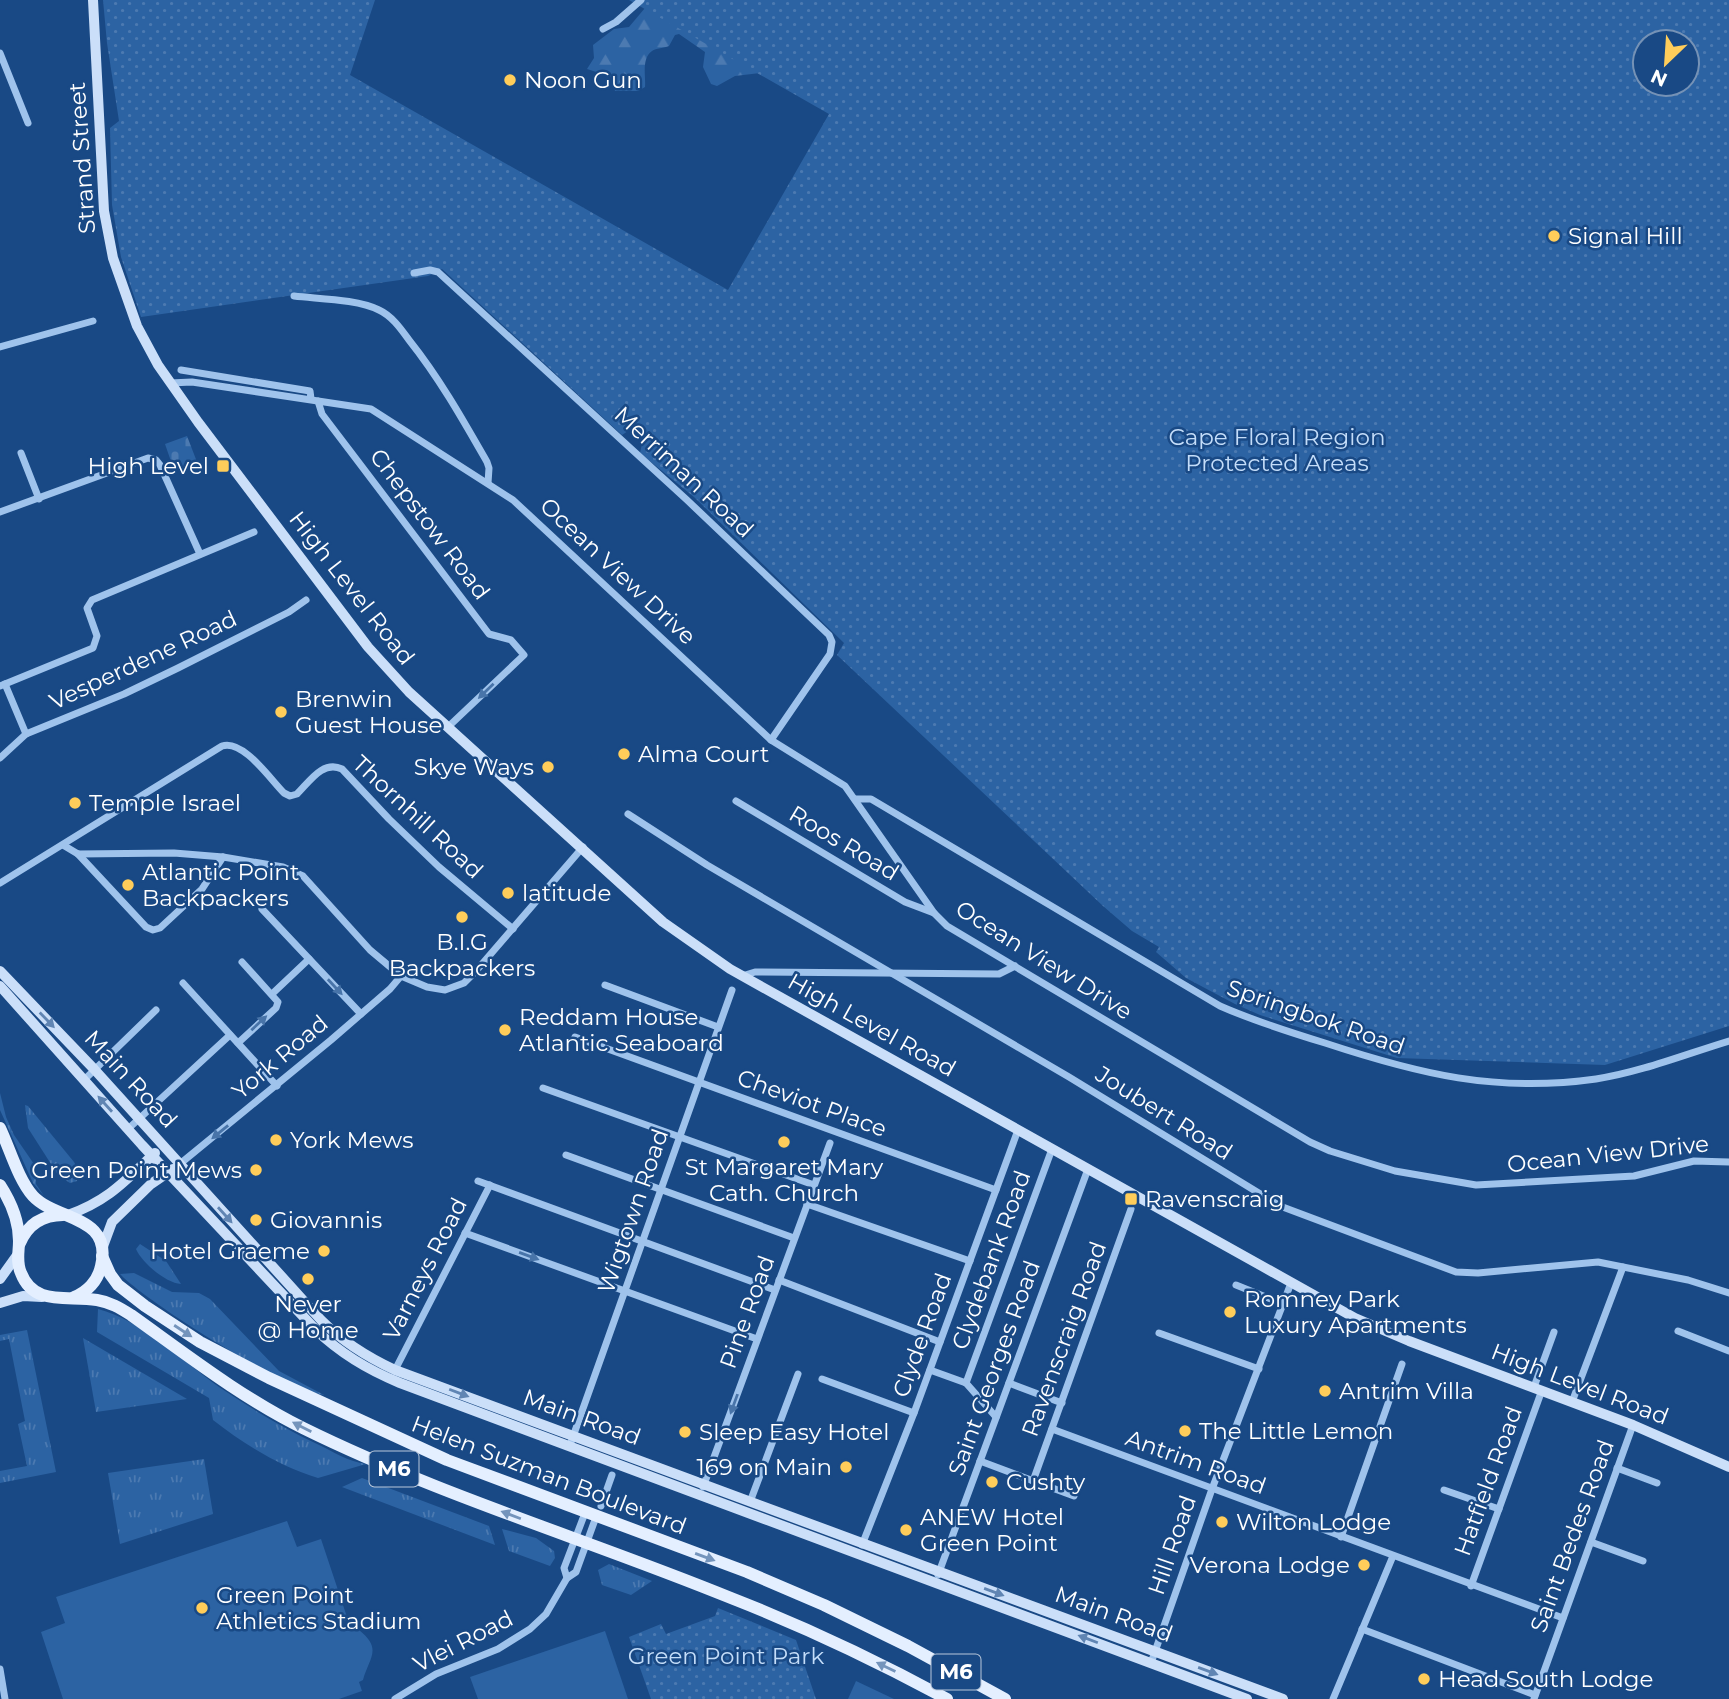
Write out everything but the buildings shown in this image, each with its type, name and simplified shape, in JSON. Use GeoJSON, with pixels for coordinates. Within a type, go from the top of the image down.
{"type":"FeatureCollection","features":[{"type":"Feature","properties":{"kind":"main road","name":"Strand Street"},"geometry":{"type":"LineString","coordinates":[[93,0],[100,169],[110,247],[122,289],[137,326],[170,383]]}},
{"type":"Feature","properties":{"kind":"main road","name":"High Level Road"},"geometry":{"type":"LineString","coordinates":[[170,383],[381,663],[663,922],[741,976],[1380,1330],[1633,1425],[1729,1466]]}},
{"type":"Feature","properties":{"kind":"main road","name":"Main Road"},"geometry":{"type":"LineString","coordinates":[[0,971],[14,994],[83,1080],[316,1330],[346,1356],[400,1383],[571,1441]]}},
{"type":"Feature","properties":{"kind":"main road","name":"Main Road"},"geometry":{"type":"LineString","coordinates":[[0,986],[14,994],[94,1069],[331,1330],[358,1351],[395,1370],[571,1441],[938,1577],[1247,1699]]}},
{"type":"Feature","properties":{"kind":"main road","name":"Helen Suzman Boulevard"},"geometry":{"type":"LineString","coordinates":[[0,1128],[32,1195],[44,1205],[90,1227],[98,1239],[113,1279],[193,1337],[236,1361],[411,1445],[594,1512],[824,1605],[908,1646],[1004,1699]]}},
{"type":"Feature","properties":{"kind":"main road"},"geometry":{"type":"LineString","coordinates":[[0,1279],[18,1250],[24,1234],[36,1222],[51,1216],[67,1215],[99,1203],[164,1145]]}},
{"type":"Feature","properties":{"kind":"main road"},"geometry":{"type":"LineString","coordinates":[[68,1299],[82,1294],[100,1272],[102,1253],[112,1222],[152,1184],[181,1163]]}},
{"type":"Feature","properties":{"kind":"main road"},"geometry":{"type":"LineString","coordinates":[[0,1185],[14,1211],[19,1268],[25,1281],[35,1291],[49,1298]]}},
{"type":"Feature","properties":{"kind":"main road"},"geometry":{"type":"LineString","coordinates":[[0,1303],[23,1296],[49,1298]]}},
{"type":"Feature","properties":{"kind":"main road","name":"M6"},"geometry":{"type":"LineString","coordinates":[[49,1298],[99,1300],[119,1307],[248,1397],[314,1433],[424,1482],[731,1598],[893,1670],[947,1699]]}},
{"type":"Feature","properties":{"kind":"main road","name":"Main Road"},"geometry":{"type":"LineString","coordinates":[[702,1490],[750,1502],[861,1548]]}},
{"type":"Feature","properties":{"kind":"main road","name":"Main Road"},"geometry":{"type":"LineString","coordinates":[[938,1577],[1156,1651],[1283,1699]]}},
{"type":"Feature","properties":{"kind":"street"},"geometry":{"type":"LineString","coordinates":[[603,29],[616,22],[641,0]]}},
{"type":"Feature","properties":{"kind":"street"},"geometry":{"type":"LineString","coordinates":[[0,53],[28,123]]}},
{"type":"Feature","properties":{"kind":"street","name":"Merriman Road"},"geometry":{"type":"LineString","coordinates":[[414,274],[427,270],[438,272],[677,491],[829,635],[832,642],[830,654],[771,740]]}},
{"type":"Feature","properties":{"kind":"street"},"geometry":{"type":"LineString","coordinates":[[294,296],[369,306],[382,311],[396,324],[435,373],[458,411],[487,462],[488,483]]}},
{"type":"Feature","properties":{"kind":"street"},"geometry":{"type":"LineString","coordinates":[[0,346],[93,321]]}},
{"type":"Feature","properties":{"kind":"street"},"geometry":{"type":"LineString","coordinates":[[181,370],[310,391],[314,400]]}},
{"type":"Feature","properties":{"kind":"street","name":"Ocean View Drive"},"geometry":{"type":"LineString","coordinates":[[170,383],[192,382],[371,409],[488,483],[513,500],[771,740],[837,780],[855,799],[934,913],[947,926],[1297,1136],[1330,1151],[1395,1171],[1492,1185],[1634,1176],[1694,1161],[1729,1162]]}},
{"type":"Feature","properties":{"kind":"street","name":"Chepstow Road"},"geometry":{"type":"LineString","coordinates":[[314,400],[489,634],[511,640],[524,655],[448,727]]}},
{"type":"Feature","properties":{"kind":"street"},"geometry":{"type":"LineString","coordinates":[[21,453],[39,499]]}},
{"type":"Feature","properties":{"kind":"street"},"geometry":{"type":"LineString","coordinates":[[0,512],[148,458],[156,460],[160,465],[200,554]]}},
{"type":"Feature","properties":{"kind":"street"},"geometry":{"type":"LineString","coordinates":[[26,734],[3,685],[93,648],[97,636],[87,608],[92,600],[254,532]]}},
{"type":"Feature","properties":{"kind":"street","name":"Vesperdene Road"},"geometry":{"type":"LineString","coordinates":[[0,758],[26,734],[167,673],[289,612],[306,600]]}},
{"type":"Feature","properties":{"kind":"street","name":"Thornhill Road"},"geometry":{"type":"LineString","coordinates":[[63,845],[222,746],[232,744],[243,750],[290,796],[297,794],[327,766],[334,765],[342,769],[439,867],[513,929]]}},
{"type":"Feature","properties":{"kind":"street","name":"Springbok Road"},"geometry":{"type":"LineString","coordinates":[[855,799],[872,799],[1220,1006],[1392,1065],[1451,1079],[1488,1083],[1571,1082],[1633,1070],[1729,1041]]}},
{"type":"Feature","properties":{"kind":"street","name":"Roos Road"},"geometry":{"type":"LineString","coordinates":[[736,801],[905,902],[934,913]]}},
{"type":"Feature","properties":{"kind":"street","name":"Joubert Road"},"geometry":{"type":"LineString","coordinates":[[628,814],[718,871],[1280,1206],[1456,1272],[1478,1273],[1598,1262],[1688,1280],[1729,1293]]}},
{"type":"Feature","properties":{"kind":"street"},"geometry":{"type":"LineString","coordinates":[[0,883],[63,845],[78,854],[146,927],[153,930],[160,928],[202,889],[223,857]]}},
{"type":"Feature","properties":{"kind":"street"},"geometry":{"type":"LineString","coordinates":[[78,854],[174,853],[223,857],[283,867],[303,876],[370,950],[401,976],[436,989],[453,988],[471,977],[583,848]]}},
{"type":"Feature","properties":{"kind":"street"},"geometry":{"type":"LineString","coordinates":[[262,909],[360,1014]]}},
{"type":"Feature","properties":{"kind":"street"},"geometry":{"type":"LineString","coordinates":[[272,993],[309,959]]}},
{"type":"Feature","properties":{"kind":"street"},"geometry":{"type":"LineString","coordinates":[[238,1043],[276,1008],[278,1002],[242,962]]}},
{"type":"Feature","properties":{"kind":"street"},"geometry":{"type":"LineString","coordinates":[[741,976],[755,972],[999,974],[1015,966]]}},
{"type":"Feature","properties":{"kind":"street","name":"York Road"},"geometry":{"type":"LineString","coordinates":[[181,1163],[277,1086],[390,989],[401,976]]}},
{"type":"Feature","properties":{"kind":"street"},"geometry":{"type":"LineString","coordinates":[[183,983],[277,1086]]}},
{"type":"Feature","properties":{"kind":"street"},"geometry":{"type":"LineString","coordinates":[[605,985],[718,1027]]}},
{"type":"Feature","properties":{"kind":"street","name":"Wigtown Road"},"geometry":{"type":"LineString","coordinates":[[571,1441],[732,990]]}},
{"type":"Feature","properties":{"kind":"street"},"geometry":{"type":"LineString","coordinates":[[83,1080],[156,1010]]}},
{"type":"Feature","properties":{"kind":"street"},"geometry":{"type":"LineString","coordinates":[[128,1129],[230,1035]]}},
{"type":"Feature","properties":{"kind":"street","name":"Cheviot Place"},"geometry":{"type":"LineString","coordinates":[[575,1037],[996,1190]]}},
{"type":"Feature","properties":{"kind":"street"},"geometry":{"type":"LineString","coordinates":[[543,1087],[814,1185]]}},
{"type":"Feature","properties":{"kind":"street","name":"Clyde Road"},"geometry":{"type":"LineString","coordinates":[[861,1548],[914,1413],[1018,1130]]}},
{"type":"Feature","properties":{"kind":"street","name":"Pine Road"},"geometry":{"type":"LineString","coordinates":[[702,1490],[830,1143]]}},
{"type":"Feature","properties":{"kind":"street","name":"Clydebank Road"},"geometry":{"type":"LineString","coordinates":[[966,1383],[1052,1149]]}},
{"type":"Feature","properties":{"kind":"street"},"geometry":{"type":"LineString","coordinates":[[566,1155],[794,1238]]}},
{"type":"Feature","properties":{"kind":"street","name":"Saint Georges Road"},"geometry":{"type":"LineString","coordinates":[[938,1577],[1088,1169]]}},
{"type":"Feature","properties":{"kind":"street"},"geometry":{"type":"LineString","coordinates":[[478,1181],[643,1239],[775,1290]]}},
{"type":"Feature","properties":{"kind":"street","name":"Varneys Road"},"geometry":{"type":"LineString","coordinates":[[395,1370],[490,1185]]}},
{"type":"Feature","properties":{"kind":"street"},"geometry":{"type":"LineString","coordinates":[[807,1204],[970,1261]]}},
{"type":"Feature","properties":{"kind":"street","name":"Ravenscraig Road"},"geometry":{"type":"LineString","coordinates":[[1033,1481],[1131,1209]]}},
{"type":"Feature","properties":{"kind":"street"},"geometry":{"type":"LineString","coordinates":[[465,1233],[757,1339]]}},
{"type":"Feature","properties":{"kind":"street"},"geometry":{"type":"LineString","coordinates":[[1572,1402],[1623,1267]]}},
{"type":"Feature","properties":{"kind":"street"},"geometry":{"type":"LineString","coordinates":[[779,1280],[940,1342]]}},
{"type":"Feature","properties":{"kind":"street","name":"Hill Road"},"geometry":{"type":"LineString","coordinates":[[1152,1663],[1212,1489],[1291,1283]]}},
{"type":"Feature","properties":{"kind":"street"},"geometry":{"type":"LineString","coordinates":[[1236,1285],[1283,1304]]}},
{"type":"Feature","properties":{"kind":"street"},"geometry":{"type":"LineString","coordinates":[[1678,1331],[1729,1351]]}},
{"type":"Feature","properties":{"kind":"street","name":"Hatfield Road"},"geometry":{"type":"LineString","coordinates":[[1471,1586],[1499,1510],[1554,1332]]}},
{"type":"Feature","properties":{"kind":"street"},"geometry":{"type":"LineString","coordinates":[[1159,1333],[1259,1369]]}},
{"type":"Feature","properties":{"kind":"street"},"geometry":{"type":"LineString","coordinates":[[1341,1537],[1402,1364]]}},
{"type":"Feature","properties":{"kind":"street","name":"Clydebank Road"},"geometry":{"type":"LineString","coordinates":[[930,1370],[966,1383],[996,1417]]}},
{"type":"Feature","properties":{"kind":"street"},"geometry":{"type":"LineString","coordinates":[[750,1502],[798,1374]]}},
{"type":"Feature","properties":{"kind":"street"},"geometry":{"type":"LineString","coordinates":[[822,1379],[914,1413]]}},
{"type":"Feature","properties":{"kind":"street"},"geometry":{"type":"LineString","coordinates":[[1009,1383],[1062,1403]]}},
{"type":"Feature","properties":{"kind":"street","name":"Saint Bedes Road"},"geometry":{"type":"LineString","coordinates":[[1534,1697],[1633,1425]]}},
{"type":"Feature","properties":{"kind":"street","name":"Antrim Road"},"geometry":{"type":"LineString","coordinates":[[1052,1429],[1563,1618]]}},
{"type":"Feature","properties":{"kind":"street"},"geometry":{"type":"LineString","coordinates":[[980,1461],[1073,1496]]}},
{"type":"Feature","properties":{"kind":"street"},"geometry":{"type":"LineString","coordinates":[[1617,1468],[1657,1483]]}},
{"type":"Feature","properties":{"kind":"street"},"geometry":{"type":"LineString","coordinates":[[594,1512],[612,1475]]}},
{"type":"Feature","properties":{"kind":"street"},"geometry":{"type":"LineString","coordinates":[[1444,1490],[1499,1510]]}},
{"type":"Feature","properties":{"kind":"street","name":"Vlei Road"},"geometry":{"type":"LineString","coordinates":[[567,1578],[564,1568],[581,1541],[594,1512]]}},
{"type":"Feature","properties":{"kind":"street","name":"Vlei Road"},"geometry":{"type":"LineString","coordinates":[[395,1699],[436,1674],[498,1649],[520,1636],[546,1614],[567,1578],[576,1572],[581,1541],[594,1512]]}},
{"type":"Feature","properties":{"kind":"street"},"geometry":{"type":"LineString","coordinates":[[1591,1542],[1643,1561]]}},
{"type":"Feature","properties":{"kind":"street"},"geometry":{"type":"LineString","coordinates":[[1333,1699],[1393,1556]]}},
{"type":"Feature","properties":{"kind":"street"},"geometry":{"type":"LineString","coordinates":[[1362,1629],[1534,1697]]}},
{"type":"Feature","properties":{"kind":"street"},"geometry":{"type":"LineString","coordinates":[[0,1669],[5,1699]]}},
{"type":"Feature","properties":{"kind":"green space","name":"Cape Floral Region Protected Areas"},"geometry":{"type":"Polygon","coordinates":[[[103,0],[375,0],[350,75],[728,290],[829,114],[629,0],[1729,0],[1729,1026],[1605,1065],[1397,1058],[1260,1015],[1186,978],[1156,952],[1159,947],[1132,931],[1103,906],[837,655],[844,643],[694,497],[640,453],[644,435],[634,427],[622,435],[442,269],[428,276],[141,317],[121,257],[112,205],[110,128],[119,121],[103,0]]]}},
{"type":"Feature","properties":{"kind":"green space"},"geometry":{"type":"Polygon","coordinates":[[[992,0],[760,73],[735,76],[717,86],[711,84],[703,67],[705,52],[679,34],[675,35],[669,46],[654,50],[646,58],[645,87],[638,91],[615,91],[612,77],[587,69],[594,58],[593,45],[614,29],[629,27],[645,8],[992,0]]]}},
{"type":"Feature","properties":{"kind":"green space"},"geometry":{"type":"Polygon","coordinates":[[[187,436],[197,462],[174,470],[165,444],[187,436]]]}},
{"type":"Feature","properties":{"kind":"green space"},"geometry":{"type":"Polygon","coordinates":[[[0,1093],[14,1135],[36,1167],[36,1184],[44,1196],[33,1183],[0,1110],[0,1093]]]}},
{"type":"Feature","properties":{"kind":"green space"},"geometry":{"type":"Polygon","coordinates":[[[25,1105],[74,1162],[79,1171],[77,1181],[70,1183],[58,1175],[28,1128],[25,1105]]]}},
{"type":"Feature","properties":{"kind":"green space"},"geometry":{"type":"Polygon","coordinates":[[[140,1244],[166,1261],[181,1284],[168,1280],[149,1266],[136,1249],[140,1244]]]}},
{"type":"Feature","properties":{"kind":"green space"},"geometry":{"type":"Polygon","coordinates":[[[134,1273],[172,1292],[199,1293],[210,1299],[279,1371],[324,1395],[281,1378],[186,1324],[120,1274],[134,1273]]]}},
{"type":"Feature","properties":{"kind":"green space"},"geometry":{"type":"Polygon","coordinates":[[[98,1309],[114,1314],[146,1332],[219,1387],[267,1417],[341,1456],[366,1464],[318,1478],[263,1454],[213,1420],[209,1398],[97,1332],[98,1309]]]}},
{"type":"Feature","properties":{"kind":"green space"},"geometry":{"type":"Polygon","coordinates":[[[27,1330],[56,1472],[0,1483],[0,1471],[27,1466],[18,1424],[25,1421],[9,1339],[0,1341],[0,1335],[27,1330]]]}},
{"type":"Feature","properties":{"kind":"green space"},"geometry":{"type":"Polygon","coordinates":[[[83,1338],[187,1399],[96,1412],[83,1338]]]}},
{"type":"Feature","properties":{"kind":"green space"},"geometry":{"type":"Polygon","coordinates":[[[204,1459],[213,1514],[120,1544],[108,1473],[204,1459]]]}},
{"type":"Feature","properties":{"kind":"green space"},"geometry":{"type":"Polygon","coordinates":[[[362,1478],[489,1526],[495,1545],[342,1487],[362,1478]]]}},
{"type":"Feature","properties":{"kind":"green space","name":"Green Point Athletics Stadium"},"geometry":{"type":"Polygon","coordinates":[[[287,1521],[297,1547],[321,1539],[348,1620],[341,1622],[344,1631],[359,1630],[371,1643],[371,1660],[363,1680],[359,1682],[362,1691],[339,1699],[63,1699],[41,1632],[65,1623],[56,1597],[287,1521]]]}},
{"type":"Feature","properties":{"kind":"green space"},"geometry":{"type":"Polygon","coordinates":[[[502,1529],[536,1538],[554,1551],[555,1558],[550,1566],[509,1551],[502,1529]]]}},
{"type":"Feature","properties":{"kind":"green space"},"geometry":{"type":"Polygon","coordinates":[[[609,1564],[652,1581],[631,1595],[602,1585],[598,1570],[609,1564]]]}},
{"type":"Feature","properties":{"kind":"green space","name":"Green Point Park"},"geometry":{"type":"Polygon","coordinates":[[[718,1608],[796,1640],[816,1699],[651,1699],[629,1637],[661,1624],[666,1634],[715,1616],[718,1608]]]}},
{"type":"Feature","properties":{"kind":"green space"},"geometry":{"type":"Polygon","coordinates":[[[605,1631],[628,1699],[478,1699],[470,1677],[605,1631]]]}},
{"type":"Feature","properties":{"kind":"green space"},"geometry":{"type":"Polygon","coordinates":[[[856,1681],[894,1699],[848,1699],[856,1681]]]}},
{"type":"Feature","properties":{"kind":"place","name":"Noon Gun"},"geometry":{"type":"Point","coordinates":[510,80]}},
{"type":"Feature","properties":{"kind":"place","name":"Signal Hill"},"geometry":{"type":"Point","coordinates":[1554,236]}},
{"type":"Feature","properties":{"kind":"place","name":"High Level"},"geometry":{"type":"Point","coordinates":[223,466]}},
{"type":"Feature","properties":{"kind":"place","name":"Brenwin Guest House"},"geometry":{"type":"Point","coordinates":[281,712]}},
{"type":"Feature","properties":{"kind":"place","name":"Alma Court"},"geometry":{"type":"Point","coordinates":[624,754]}},
{"type":"Feature","properties":{"kind":"place","name":"Skye Ways"},"geometry":{"type":"Point","coordinates":[548,767]}},
{"type":"Feature","properties":{"kind":"place","name":"Temple Israel"},"geometry":{"type":"Point","coordinates":[75,803]}},
{"type":"Feature","properties":{"kind":"place","name":"Atlantic Point Backpackers"},"geometry":{"type":"Point","coordinates":[128,885]}},
{"type":"Feature","properties":{"kind":"place","name":"latitude"},"geometry":{"type":"Point","coordinates":[508,893]}},
{"type":"Feature","properties":{"kind":"place","name":"B.I.G Backpackers"},"geometry":{"type":"Point","coordinates":[462,917]}},
{"type":"Feature","properties":{"kind":"place","name":"Reddam House Atlantic Seaboard"},"geometry":{"type":"Point","coordinates":[505,1030]}},
{"type":"Feature","properties":{"kind":"place","name":"York Mews"},"geometry":{"type":"Point","coordinates":[276,1140]}},
{"type":"Feature","properties":{"kind":"place","name":"St Margaret Mary Cath. Church"},"geometry":{"type":"Point","coordinates":[784,1142]}},
{"type":"Feature","properties":{"kind":"place","name":"Green Point Mews"},"geometry":{"type":"Point","coordinates":[256,1170]}},
{"type":"Feature","properties":{"kind":"place","name":"Ravenscraig"},"geometry":{"type":"Point","coordinates":[1131,1199]}},
{"type":"Feature","properties":{"kind":"place","name":"Giovannis"},"geometry":{"type":"Point","coordinates":[256,1220]}},
{"type":"Feature","properties":{"kind":"place","name":"Hotel Graeme"},"geometry":{"type":"Point","coordinates":[324,1251]}},
{"type":"Feature","properties":{"kind":"place","name":"Never @ Home"},"geometry":{"type":"Point","coordinates":[308,1279]}},
{"type":"Feature","properties":{"kind":"place","name":"Romney Park Luxury Apartments"},"geometry":{"type":"Point","coordinates":[1230,1312]}},
{"type":"Feature","properties":{"kind":"place","name":"Antrim Villa"},"geometry":{"type":"Point","coordinates":[1325,1391]}},
{"type":"Feature","properties":{"kind":"place","name":"The Little Lemon"},"geometry":{"type":"Point","coordinates":[1185,1431]}},
{"type":"Feature","properties":{"kind":"place","name":"Sleep Easy Hotel"},"geometry":{"type":"Point","coordinates":[685,1432]}},
{"type":"Feature","properties":{"kind":"place","name":"169 on Main"},"geometry":{"type":"Point","coordinates":[846,1467]}},
{"type":"Feature","properties":{"kind":"place","name":"Cushty"},"geometry":{"type":"Point","coordinates":[992,1482]}},
{"type":"Feature","properties":{"kind":"place","name":"Wilton Lodge"},"geometry":{"type":"Point","coordinates":[1222,1522]}},
{"type":"Feature","properties":{"kind":"place","name":"ANEW Hotel Green Point"},"geometry":{"type":"Point","coordinates":[906,1530]}},
{"type":"Feature","properties":{"kind":"place","name":"Verona Lodge"},"geometry":{"type":"Point","coordinates":[1364,1565]}},
{"type":"Feature","properties":{"kind":"place","name":"Green Point Athletics Stadium"},"geometry":{"type":"Point","coordinates":[202,1608]}},
{"type":"Feature","properties":{"kind":"place","name":"Head South Lodge"},"geometry":{"type":"Point","coordinates":[1424,1679]}}]}
